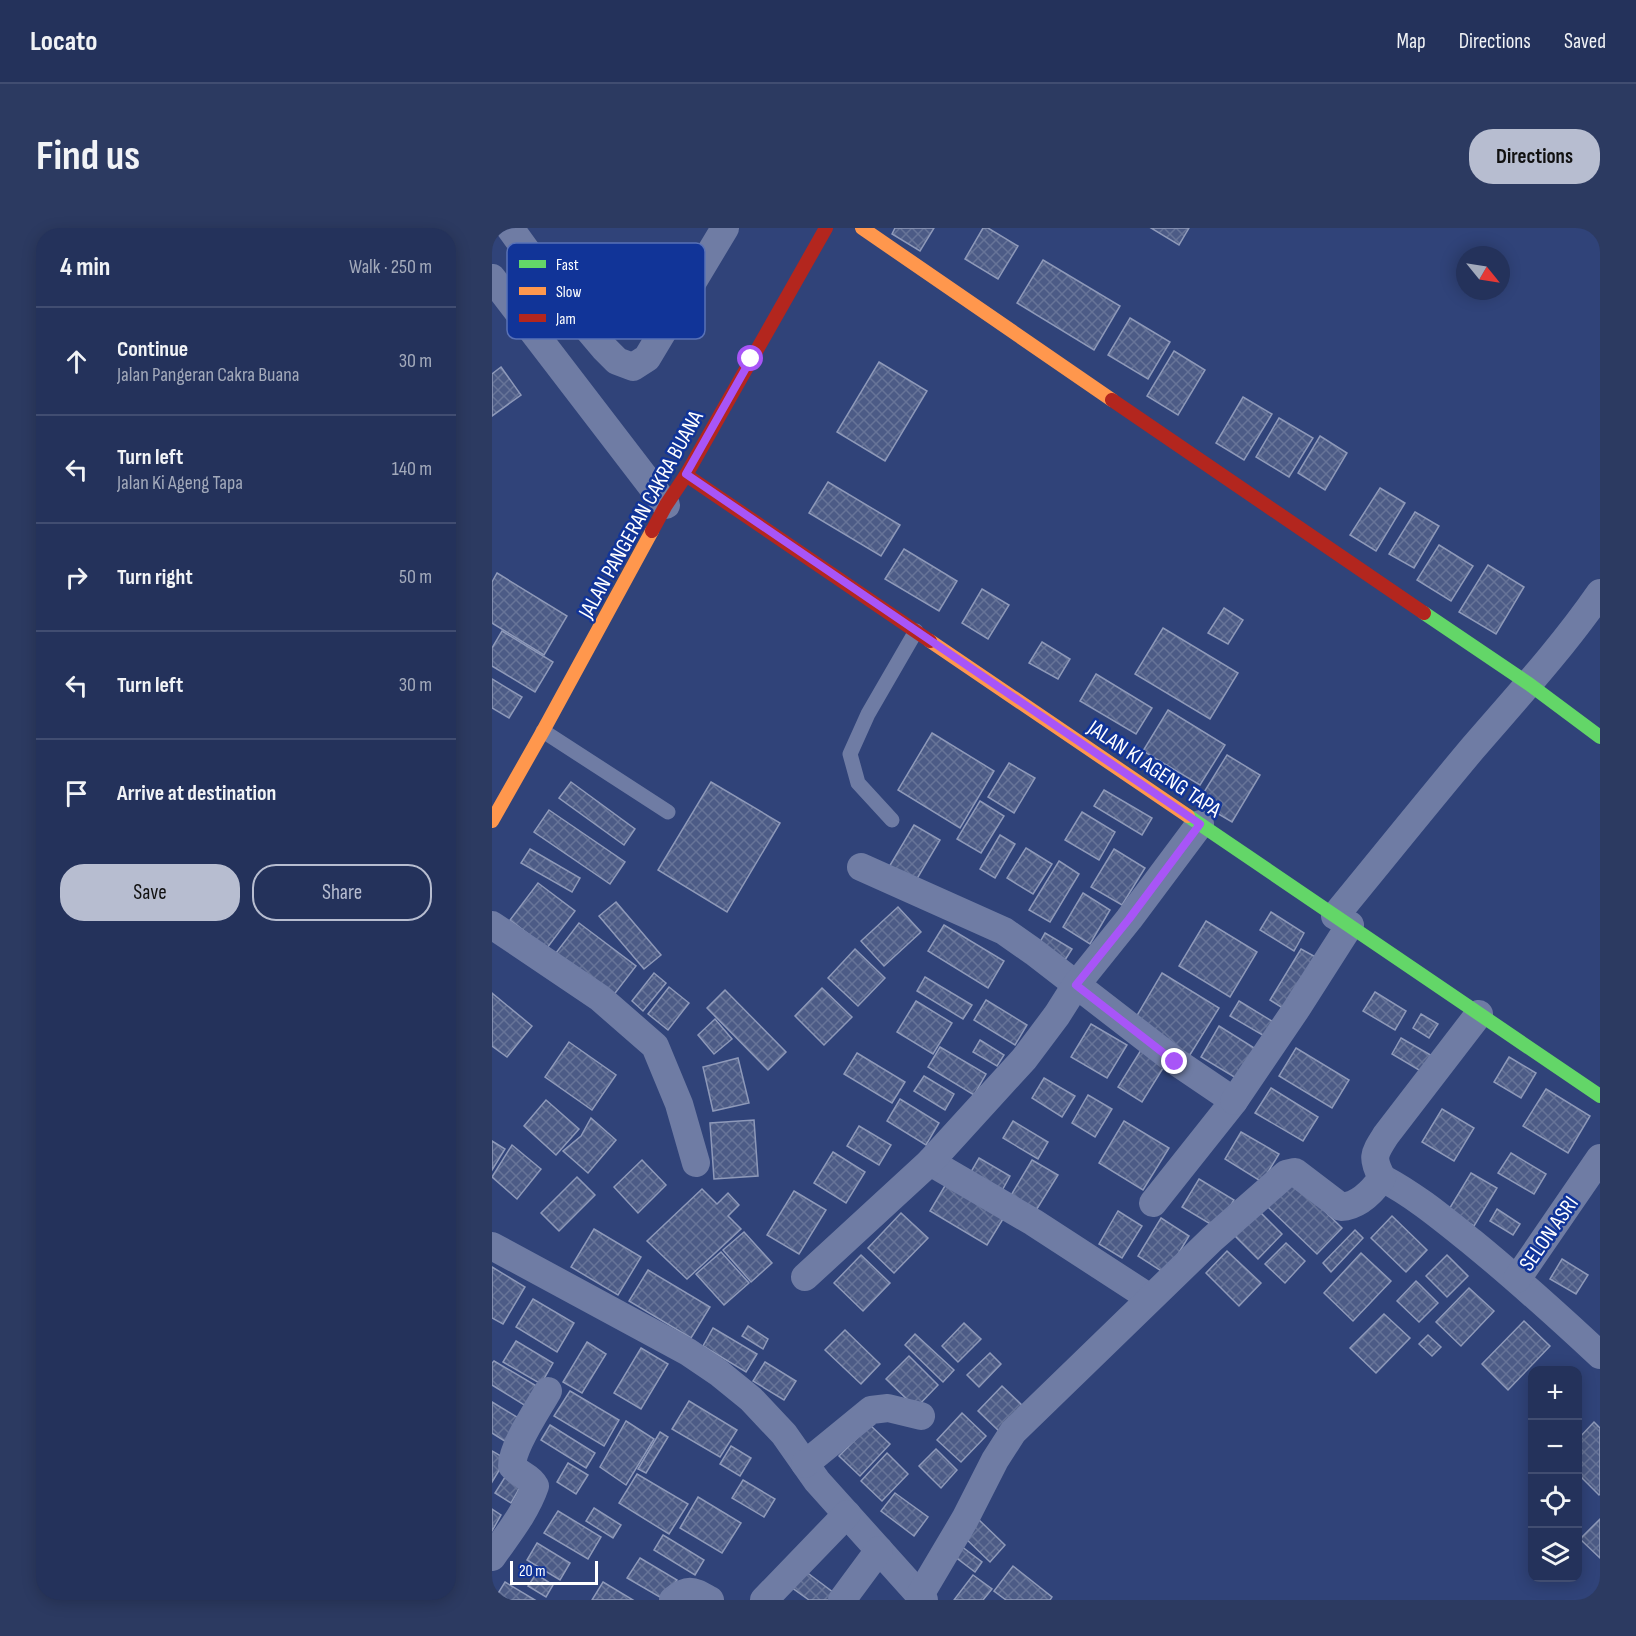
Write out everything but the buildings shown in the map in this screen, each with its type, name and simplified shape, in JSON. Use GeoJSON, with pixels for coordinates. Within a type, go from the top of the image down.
{"type":"FeatureCollection","features":[{"type":"Feature","properties":{"kind":"street"},"geometry":{"type":"LineString","coordinates":[[510,228],[521,243]]}},
{"type":"Feature","properties":{"kind":"street"},"geometry":{"type":"LineString","coordinates":[[705,261],[725,228]]}},
{"type":"Feature","properties":{"kind":"street","name":"JALAN PANGERAN CAKRA BUANA"},"geometry":{"type":"LineString","coordinates":[[492,821],[666,505],[686,474],[826,228]]}},
{"type":"Feature","properties":{"kind":"street"},"geometry":{"type":"LineString","coordinates":[[862,228],[1529,684],[1600,737]]}},
{"type":"Feature","properties":{"kind":"street"},"geometry":{"type":"LineString","coordinates":[[492,278],[507,298]]}},
{"type":"Feature","properties":{"kind":"street"},"geometry":{"type":"LineString","coordinates":[[539,339],[666,505]]}},
{"type":"Feature","properties":{"kind":"street"},"geometry":{"type":"LineString","coordinates":[[596,339],[617,361],[633,368],[647,358],[658,339]]}},
{"type":"Feature","properties":{"kind":"street","name":"JALAN KI AGENG TAPA"},"geometry":{"type":"LineString","coordinates":[[686,474],[1600,1096]]}},
{"type":"Feature","properties":{"kind":"street"},"geometry":{"type":"LineString","coordinates":[[1154,1203],[1234,1101],[1297,1008],[1342,921],[1473,749],[1529,684],[1600,593]]}},
{"type":"Feature","properties":{"kind":"street"},"geometry":{"type":"LineString","coordinates":[[805,1277],[930,1162],[1024,1059],[1076,985],[1200,824]]}},
{"type":"Feature","properties":{"kind":"street"},"geometry":{"type":"LineString","coordinates":[[861,867],[1004,931],[1175,1062],[1234,1101]]}},
{"type":"Feature","properties":{"kind":"street"},"geometry":{"type":"LineString","coordinates":[[492,925],[600,998],[655,1046],[679,1104],[696,1163]]}},
{"type":"Feature","properties":{"kind":"street"},"geometry":{"type":"LineString","coordinates":[[1479,1014],[1386,1135],[1375,1153],[1377,1168],[1382,1178],[1430,1207],[1517,1279],[1600,1355]]}},
{"type":"Feature","properties":{"kind":"street","name":"SELON ASRI"},"geometry":{"type":"LineString","coordinates":[[1517,1279],[1600,1158]]}},
{"type":"Feature","properties":{"kind":"street"},"geometry":{"type":"LineString","coordinates":[[930,1162],[1033,1222],[1150,1298]]}},
{"type":"Feature","properties":{"kind":"street"},"geometry":{"type":"LineString","coordinates":[[492,1246],[688,1352],[719,1372],[751,1400],[784,1434],[817,1480],[922,1597],[995,1460],[1013,1432],[1212,1239],[1286,1174],[1295,1172],[1341,1207],[1351,1207],[1363,1199],[1382,1178]]}},
{"type":"Feature","properties":{"kind":"street"},"geometry":{"type":"LineString","coordinates":[[492,1557],[521,1516],[533,1492],[535,1485],[531,1479],[516,1471],[512,1466],[512,1460],[523,1435],[548,1391]]}},
{"type":"Feature","properties":{"kind":"street"},"geometry":{"type":"LineString","coordinates":[[805,1464],[871,1410],[888,1408],[921,1416]]}},
{"type":"Feature","properties":{"kind":"street"},"geometry":{"type":"LineString","coordinates":[[764,1600],[847,1514]]}},
{"type":"Feature","properties":{"kind":"street"},"geometry":{"type":"LineString","coordinates":[[842,1600],[879,1550]]}},
{"type":"Feature","properties":{"kind":"street"},"geometry":{"type":"LineString","coordinates":[[673,1600],[686,1592],[693,1591],[710,1600]]}},
{"type":"Feature","properties":{"kind":"lane"},"geometry":{"type":"LineString","coordinates":[[892,820],[858,783],[850,754],[868,714],[916,631]]}},
{"type":"Feature","properties":{"kind":"lane"},"geometry":{"type":"LineString","coordinates":[[543,731],[669,812]]}},
{"type":"Feature","properties":{"kind":"traffic: fast"},"geometry":{"type":"LineString","coordinates":[[1424,613],[1529,684],[1600,737]]}},
{"type":"Feature","properties":{"kind":"traffic: fast"},"geometry":{"type":"LineString","coordinates":[[1188,816],[1600,1096]]}},
{"type":"Feature","properties":{"kind":"traffic: slow"},"geometry":{"type":"LineString","coordinates":[[862,228],[1112,400]]}},
{"type":"Feature","properties":{"kind":"traffic: slow"},"geometry":{"type":"LineString","coordinates":[[492,821],[652,531]]}},
{"type":"Feature","properties":{"kind":"traffic: slow"},"geometry":{"type":"LineString","coordinates":[[930,641],[1188,816]]}},
{"type":"Feature","properties":{"kind":"traffic: jam"},"geometry":{"type":"LineString","coordinates":[[652,531],[826,228]]}},
{"type":"Feature","properties":{"kind":"traffic: jam"},"geometry":{"type":"LineString","coordinates":[[1112,400],[1424,613]]}},
{"type":"Feature","properties":{"kind":"traffic: jam"},"geometry":{"type":"LineString","coordinates":[[686,475],[930,641]]}},
{"type":"Feature","properties":{"kind":"route"},"geometry":{"type":"LineString","coordinates":[[751,359],[686,474],[1200,824],[1076,985],[1175,1062]]}}]}
